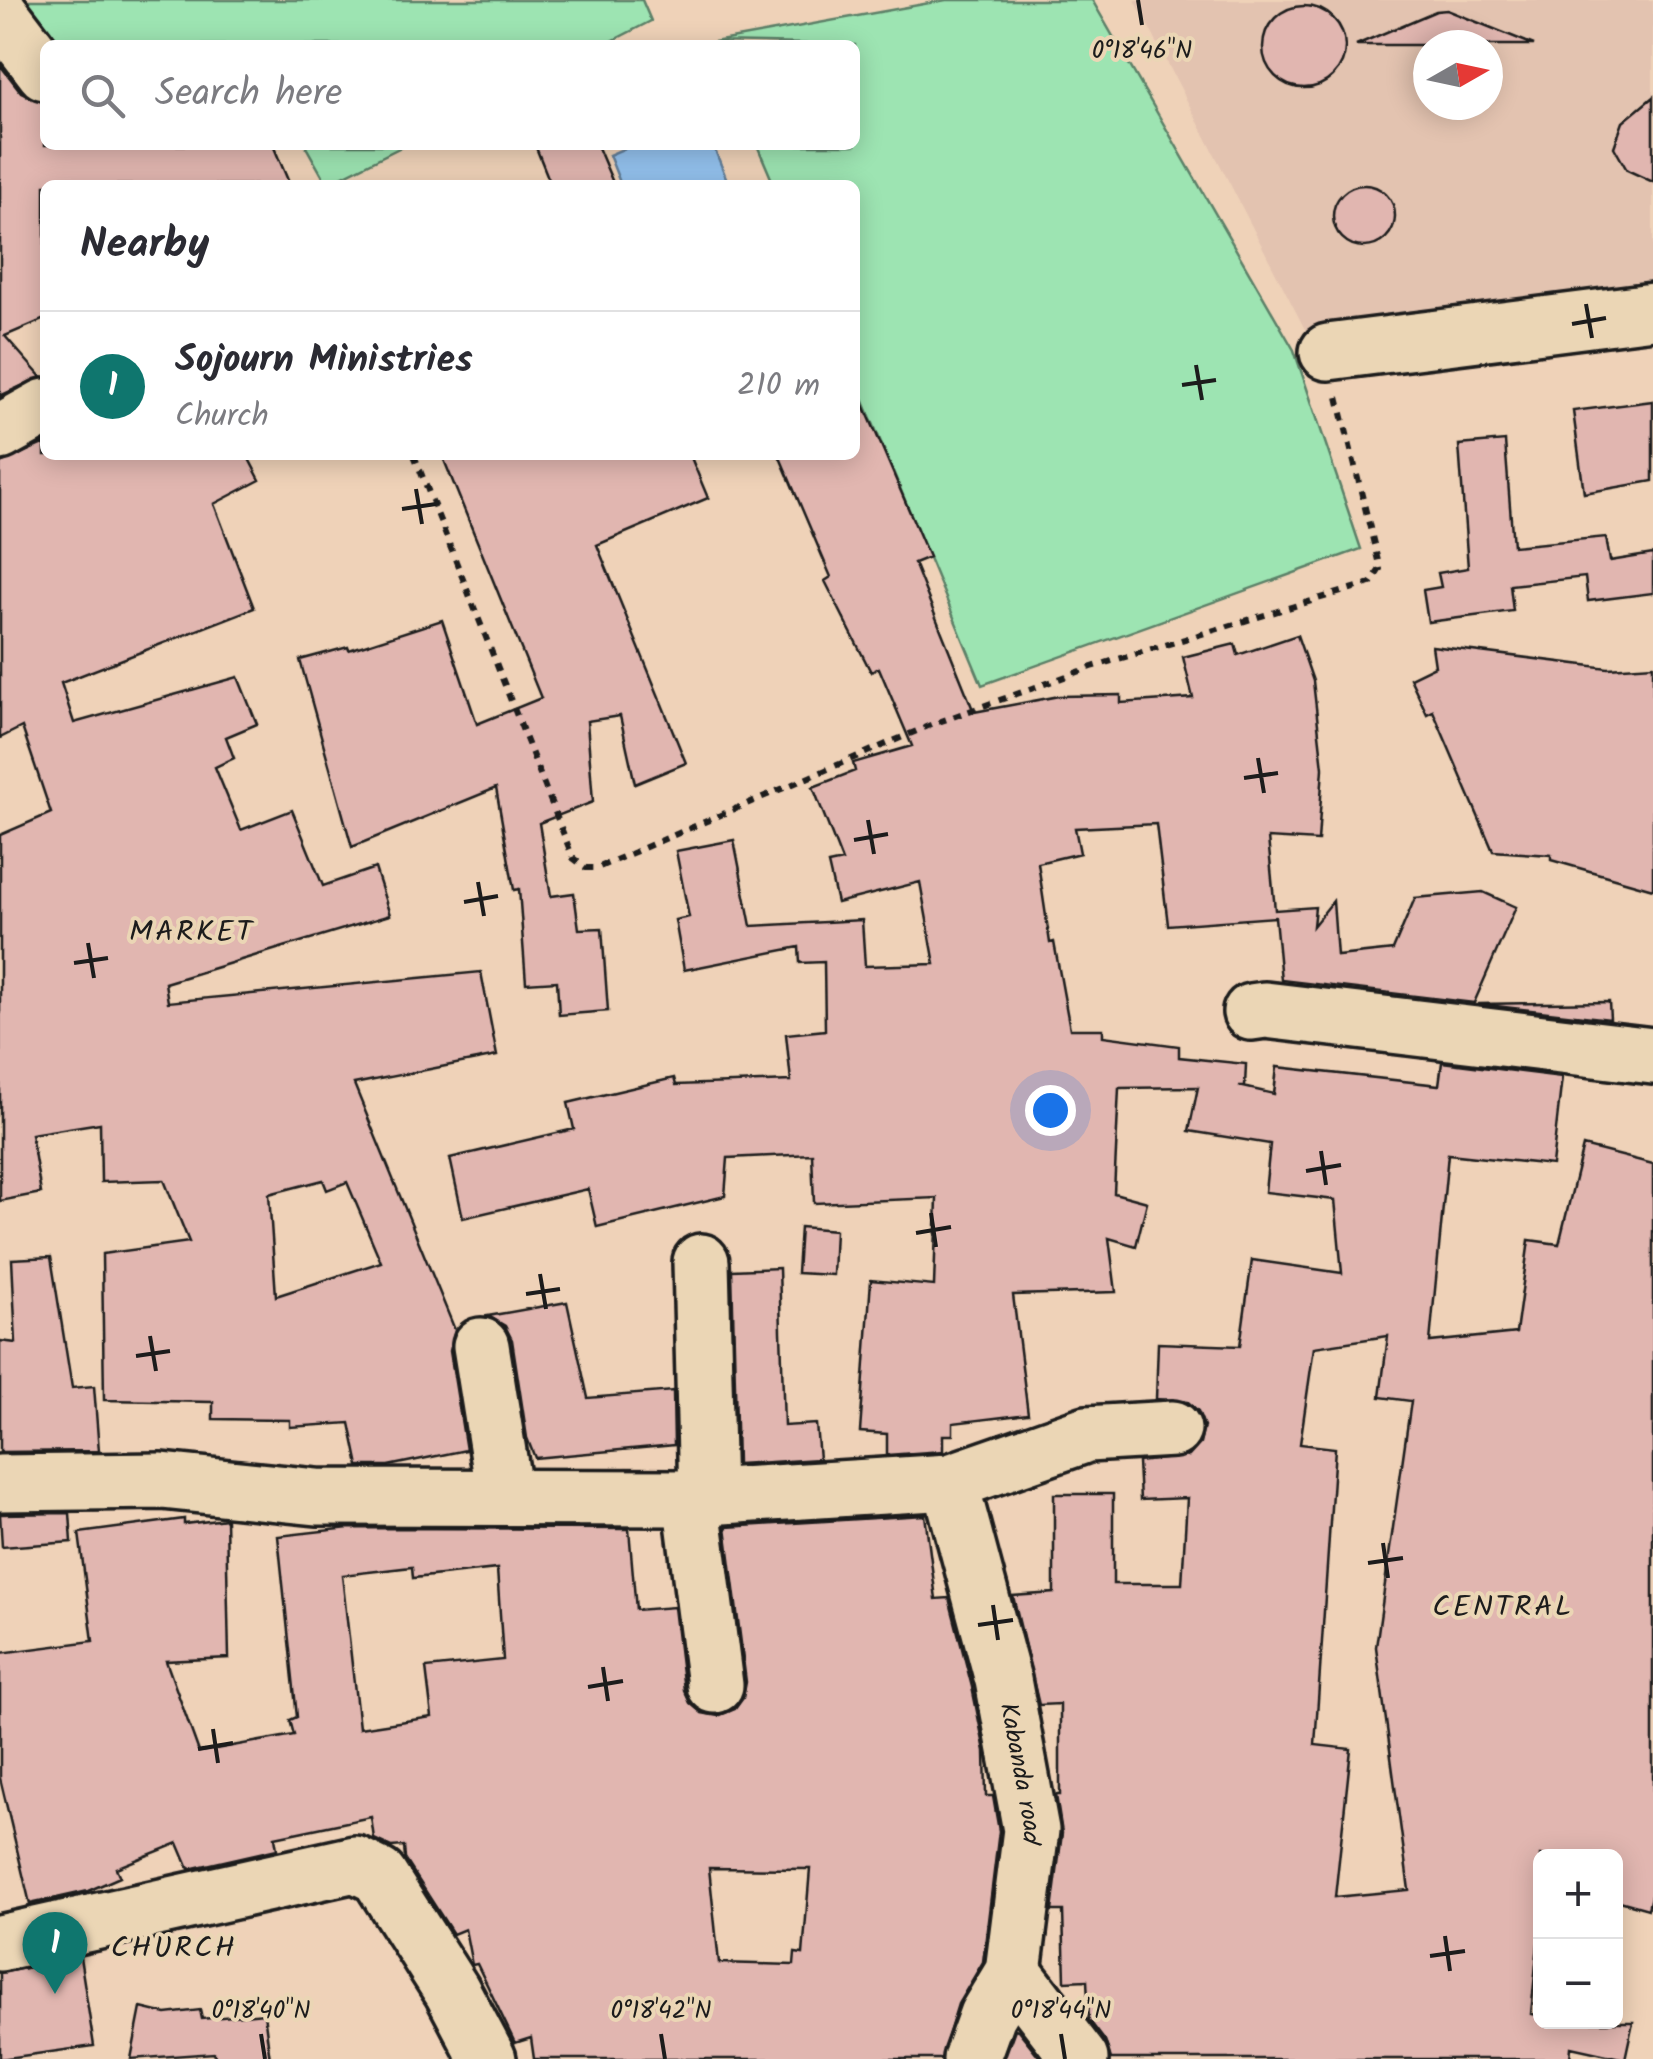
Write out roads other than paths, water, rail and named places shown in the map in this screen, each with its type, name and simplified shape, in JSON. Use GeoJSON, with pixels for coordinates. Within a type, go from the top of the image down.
{"type":"FeatureCollection","features":[{"type":"Feature","properties":{"kind":"street"},"geometry":{"type":"LineString","coordinates":[[0,13],[40,65]]}},
{"type":"Feature","properties":{"kind":"street"},"geometry":{"type":"LineString","coordinates":[[1328,352],[1653,311]]}},
{"type":"Feature","properties":{"kind":"street"},"geometry":{"type":"LineString","coordinates":[[0,432],[40,411]]}},
{"type":"Feature","properties":{"kind":"street"},"geometry":{"type":"LineString","coordinates":[[1251,1012],[1653,1056]]}},
{"type":"Feature","properties":{"kind":"street"},"geometry":{"type":"LineString","coordinates":[[702,1262],[699,1497],[715,1685]]}},
{"type":"Feature","properties":{"kind":"street"},"geometry":{"type":"LineString","coordinates":[[481,1346],[505,1496]]}},
{"type":"Feature","properties":{"kind":"street"},"geometry":{"type":"LineString","coordinates":[[0,1482],[162,1481],[317,1497],[699,1497],[950,1482],[1087,1434],[1173,1429]]}},
{"type":"Feature","properties":{"kind":"street","name":"Kabanda road"},"geometry":{"type":"LineString","coordinates":[[950,1482],[1010,1712],[1031,1830],[1012,1972],[987,2016],[971,2059]]}},
{"type":"Feature","properties":{"kind":"street"},"geometry":{"type":"LineString","coordinates":[[0,1943],[355,1864],[368,1866],[379,1876],[452,1991],[488,2059]]}},
{"type":"Feature","properties":{"kind":"street"},"geometry":{"type":"LineString","coordinates":[[1012,1972],[1080,2059]]}},
{"type":"Feature","properties":{"kind":"water"},"geometry":{"type":"Polygon","coordinates":[[[620,150],[715,150],[727,180],[619,180],[609,155],[620,150]]]}},
{"type":"Feature","properties":{"kind":"place","name":"Sojourn Ministries"},"geometry":{"type":"Point","coordinates":[55,1994]}},
{"type":"Feature","properties":{"kind":"district","name":"MARKET"},"geometry":{"type":"Point","coordinates":[192,933]}},
{"type":"Feature","properties":{"kind":"district","name":"CENTRAL"},"geometry":{"type":"Point","coordinates":[1503,1608]}},
{"type":"Feature","properties":{"kind":"district","name":"CHURCH"},"geometry":{"type":"Point","coordinates":[174,1949]}}]}
